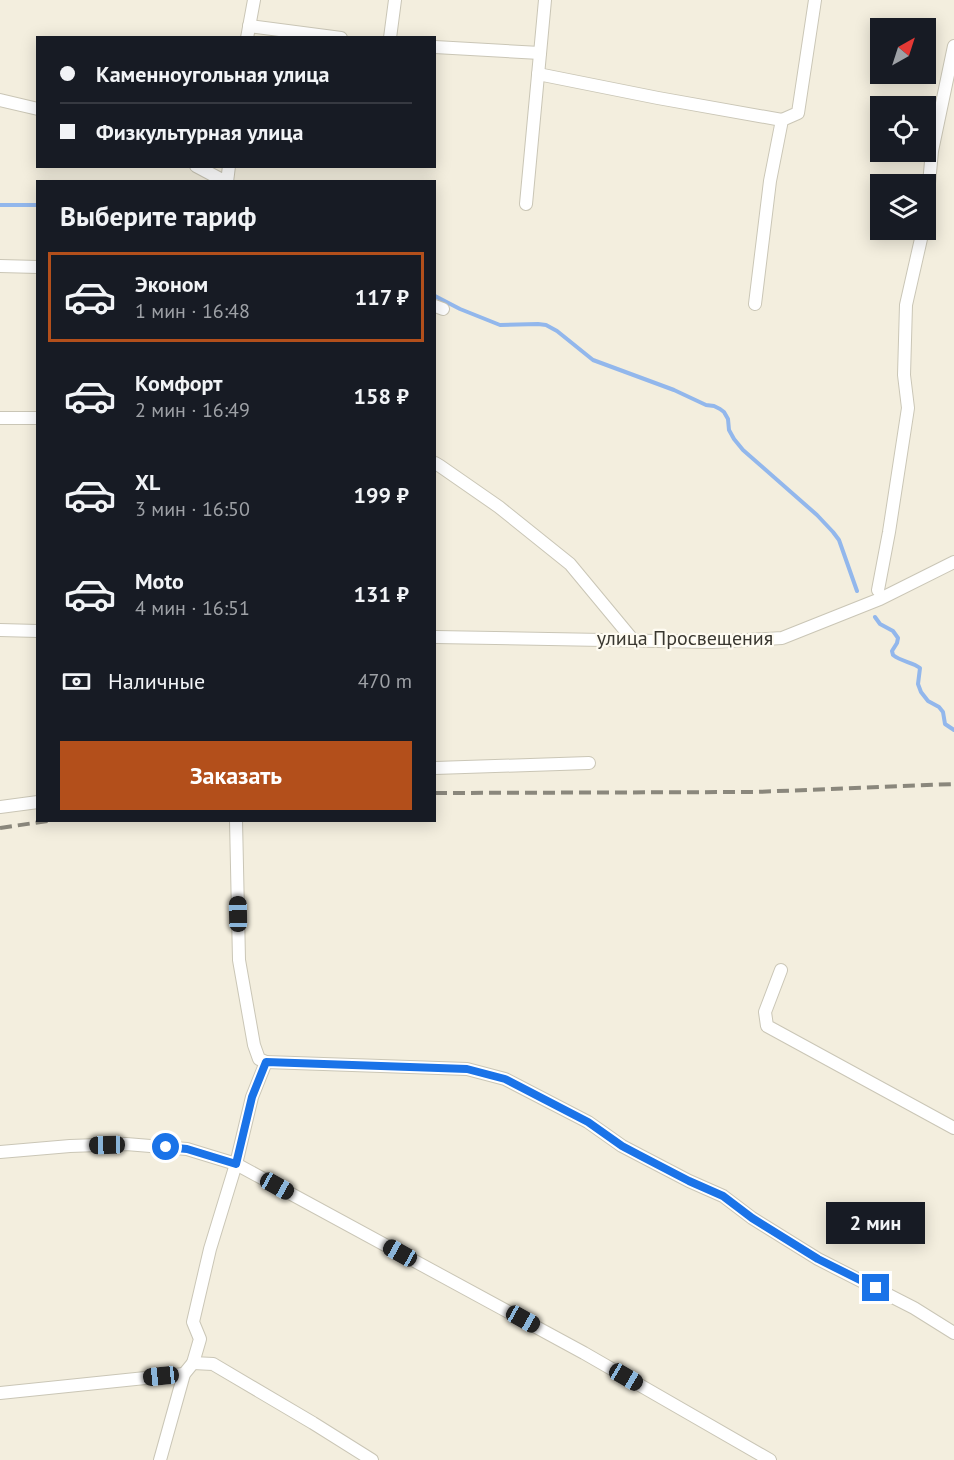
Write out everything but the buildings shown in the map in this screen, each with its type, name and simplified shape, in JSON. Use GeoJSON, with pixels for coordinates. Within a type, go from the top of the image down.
{"type":"FeatureCollection","features":[{"type":"Feature","properties":{"kind":"street"},"geometry":{"type":"LineString","coordinates":[[254,0],[248,32],[310,36]]}},
{"type":"Feature","properties":{"kind":"street"},"geometry":{"type":"LineString","coordinates":[[390,36],[395,0]]}},
{"type":"Feature","properties":{"kind":"street"},"geometry":{"type":"LineString","coordinates":[[526,204],[545,0]]}},
{"type":"Feature","properties":{"kind":"street"},"geometry":{"type":"LineString","coordinates":[[538,74],[782,120],[798,113],[815,0]]}},
{"type":"Feature","properties":{"kind":"street"},"geometry":{"type":"LineString","coordinates":[[436,46],[540,53]]}},
{"type":"Feature","properties":{"kind":"street"},"geometry":{"type":"LineString","coordinates":[[931,174],[954,46]]}},
{"type":"Feature","properties":{"kind":"street"},"geometry":{"type":"LineString","coordinates":[[0,100],[36,109]]}},
{"type":"Feature","properties":{"kind":"street"},"geometry":{"type":"LineString","coordinates":[[755,304],[770,181],[782,120]]}},
{"type":"Feature","properties":{"kind":"street"},"geometry":{"type":"LineString","coordinates":[[200,168],[222,180]]}},
{"type":"Feature","properties":{"kind":"street"},"geometry":{"type":"LineString","coordinates":[[878,590],[908,408],[904,375],[906,305],[921,240]]}},
{"type":"Feature","properties":{"kind":"street"},"geometry":{"type":"LineString","coordinates":[[0,266],[36,267]]}},
{"type":"Feature","properties":{"kind":"street"},"geometry":{"type":"LineString","coordinates":[[0,418],[36,418]]}},
{"type":"Feature","properties":{"kind":"street"},"geometry":{"type":"LineString","coordinates":[[436,464],[499,507],[570,564],[633,640]]}},
{"type":"Feature","properties":{"kind":"street","name":"улица Просвещения"},"geometry":{"type":"LineString","coordinates":[[436,637],[712,642],[782,638],[880,599],[954,562]]}},
{"type":"Feature","properties":{"kind":"street"},"geometry":{"type":"LineString","coordinates":[[0,630],[36,631]]}},
{"type":"Feature","properties":{"kind":"street"},"geometry":{"type":"LineString","coordinates":[[436,768],[589,763]]}},
{"type":"Feature","properties":{"kind":"street"},"geometry":{"type":"LineString","coordinates":[[0,807],[36,802]]}},
{"type":"Feature","properties":{"kind":"street"},"geometry":{"type":"LineString","coordinates":[[236,822],[239,960],[254,1045],[259,1059],[266,1062],[467,1069],[505,1079],[588,1122],[622,1146],[723,1196],[752,1218],[818,1259],[914,1308],[954,1333]]}},
{"type":"Feature","properties":{"kind":"street"},"geometry":{"type":"LineString","coordinates":[[781,970],[765,1012],[767,1026],[954,1128]]}},
{"type":"Feature","properties":{"kind":"street"},"geometry":{"type":"LineString","coordinates":[[160,1460],[184,1374],[193,1364],[200,1340],[193,1322],[210,1249],[236,1164],[252,1097],[266,1062]]}},
{"type":"Feature","properties":{"kind":"street"},"geometry":{"type":"LineString","coordinates":[[0,1152],[126,1144],[187,1149],[236,1164],[584,1353],[770,1460]]}},
{"type":"Feature","properties":{"kind":"street"},"geometry":{"type":"LineString","coordinates":[[193,1364],[213,1364],[372,1460]]}},
{"type":"Feature","properties":{"kind":"street"},"geometry":{"type":"LineString","coordinates":[[0,1393],[184,1374]]}},
{"type":"Feature","properties":{"kind":"waterway"},"geometry":{"type":"LineString","coordinates":[[0,205],[36,205]]}},
{"type":"Feature","properties":{"kind":"waterway"},"geometry":{"type":"LineString","coordinates":[[436,297],[500,325],[546,325],[593,360],[720,409],[728,419],[729,430],[734,439],[743,450],[833,532],[839,540],[857,591]]}},
{"type":"Feature","properties":{"kind":"waterway"},"geometry":{"type":"LineString","coordinates":[[875,617],[898,638],[892,651],[893,655],[920,668],[918,684],[921,692],[928,701],[939,707],[943,712],[945,724],[954,730]]}},
{"type":"Feature","properties":{"kind":"railway"},"geometry":{"type":"LineString","coordinates":[[436,793],[755,792],[954,784]]}},
{"type":"Feature","properties":{"kind":"railway"},"geometry":{"type":"LineString","coordinates":[[0,828],[40,822]]}},
{"type":"Feature","properties":{"kind":"route"},"geometry":{"type":"LineString","coordinates":[[166,1147],[187,1149],[236,1164],[252,1097],[266,1062],[467,1069],[505,1079],[588,1122],[622,1146],[723,1196],[752,1218],[818,1259],[876,1288]]}}]}
